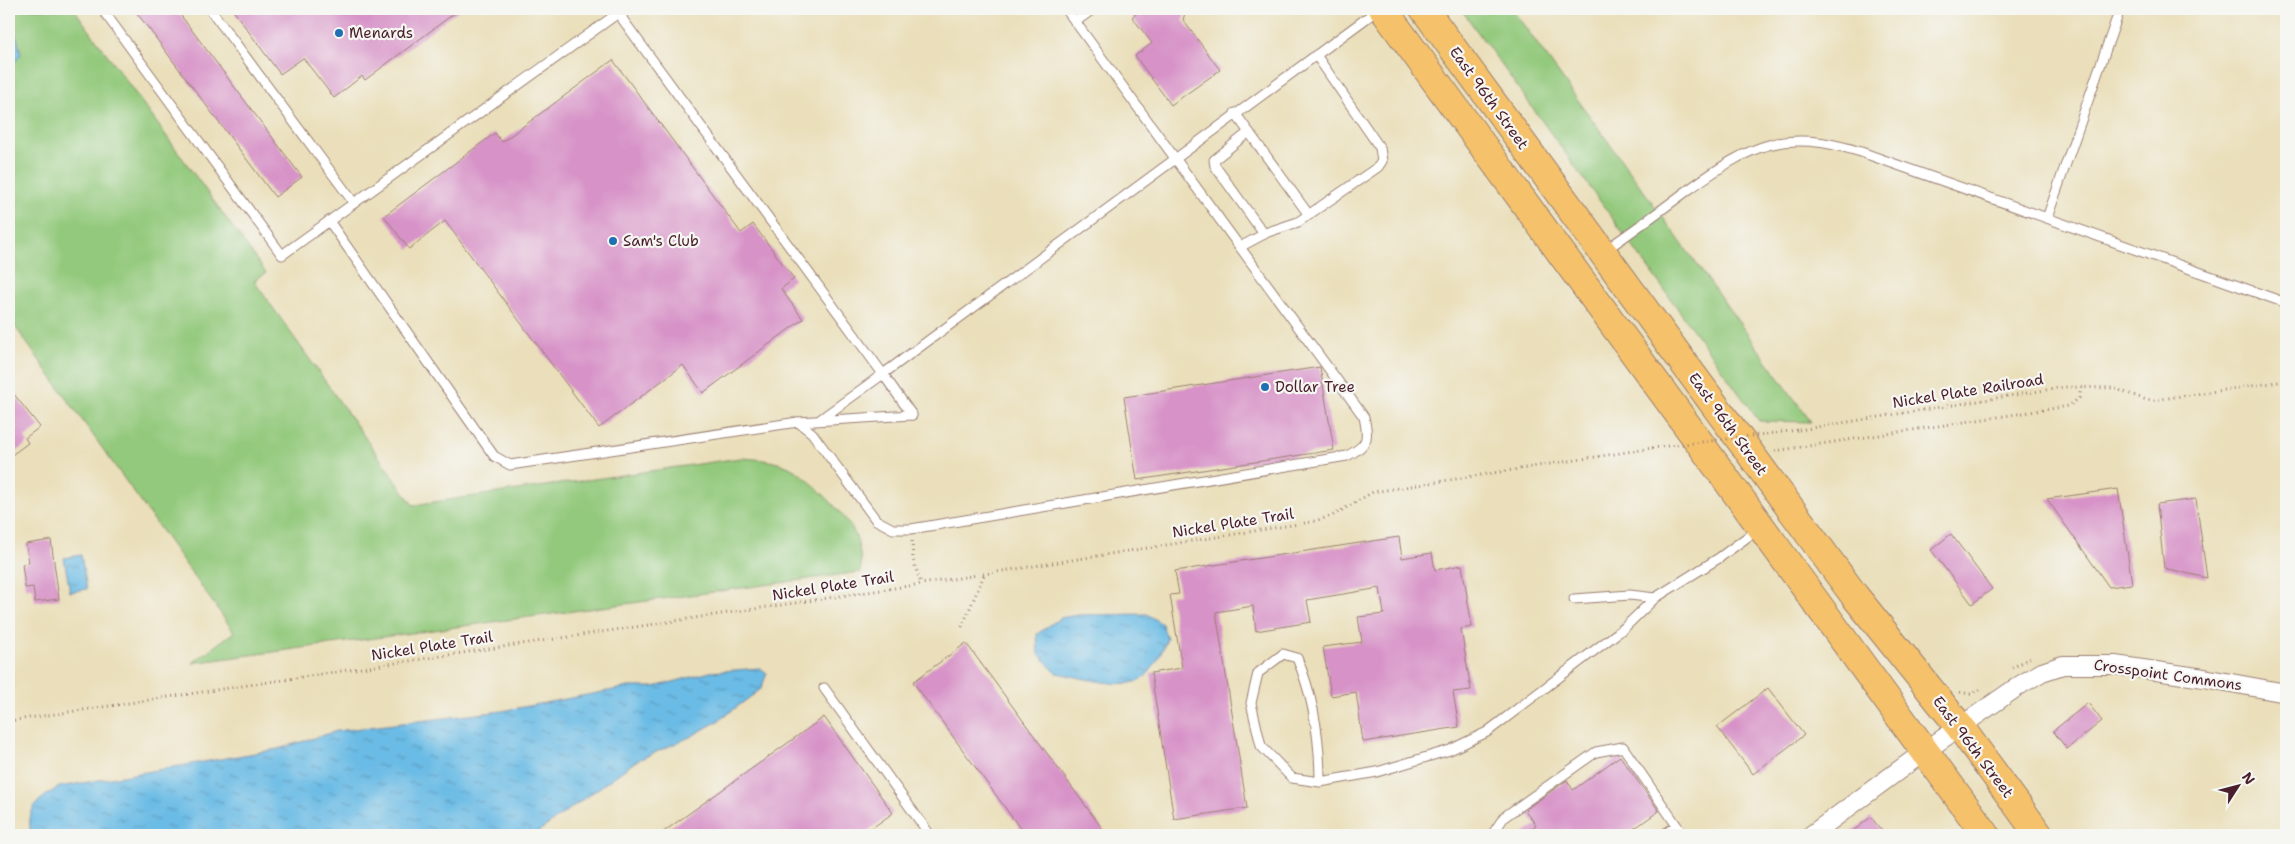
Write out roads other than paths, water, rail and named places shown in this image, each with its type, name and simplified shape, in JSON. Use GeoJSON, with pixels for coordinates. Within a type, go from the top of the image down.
{"type":"FeatureCollection","features":[{"type":"Feature","properties":{"kind":"main road"},"geometry":{"type":"LineString","coordinates":[[1383,9],[1986,835]]}},
{"type":"Feature","properties":{"kind":"main road","name":"East 96th Street"},"geometry":{"type":"LineString","coordinates":[[1424,9],[1854,595],[1960,727],[2039,835]]}},
{"type":"Feature","properties":{"kind":"main road"},"geometry":{"type":"LineString","coordinates":[[1462,116],[1515,168],[1579,253],[1589,259],[1602,253]]}},
{"type":"Feature","properties":{"kind":"main road"},"geometry":{"type":"LineString","coordinates":[[1761,527],[1772,523],[1780,525],[1826,576],[1854,595]]}},
{"type":"Feature","properties":{"kind":"street","name":"Crosspoint Commons"},"geometry":{"type":"LineString","coordinates":[[1811,835],[1925,751],[2020,685],[2042,672],[2063,665],[2115,665],[2204,678],[2286,694]]}},
{"type":"Feature","properties":{"kind":"lane"},"geometry":{"type":"LineString","coordinates":[[102,9],[282,256],[329,221],[620,10],[623,20],[912,415],[821,419],[510,464],[494,456],[329,221]]}},
{"type":"Feature","properties":{"kind":"lane"},"geometry":{"type":"LineString","coordinates":[[210,9],[354,203]]}},
{"type":"Feature","properties":{"kind":"lane"},"geometry":{"type":"LineString","coordinates":[[798,422],[812,433],[876,520],[893,530],[912,529],[1347,456],[1362,448],[1368,434],[1364,417],[1066,9]]}},
{"type":"Feature","properties":{"kind":"lane"},"geometry":{"type":"LineString","coordinates":[[1075,22],[1092,9]]}},
{"type":"Feature","properties":{"kind":"lane"},"geometry":{"type":"LineString","coordinates":[[821,419],[1379,9]]}},
{"type":"Feature","properties":{"kind":"lane"},"geometry":{"type":"LineString","coordinates":[[2046,218],[2120,9]]}},
{"type":"Feature","properties":{"kind":"lane"},"geometry":{"type":"LineString","coordinates":[[1240,247],[1264,234],[1298,222],[1378,167],[1382,161],[1380,148],[1316,55]]}},
{"type":"Feature","properties":{"kind":"lane"},"geometry":{"type":"LineString","coordinates":[[1235,113],[1309,214]]}},
{"type":"Feature","properties":{"kind":"lane"},"geometry":{"type":"LineString","coordinates":[[1249,132],[1214,160],[1215,166],[1264,234]]}},
{"type":"Feature","properties":{"kind":"lane"},"geometry":{"type":"LineString","coordinates":[[1602,253],[1731,160],[1760,147],[1786,142],[1805,141],[1831,143],[2286,304]]}},
{"type":"Feature","properties":{"kind":"lane"},"geometry":{"type":"LineString","coordinates":[[1320,782],[1320,751],[1308,683],[1297,658],[1282,654],[1258,673],[1251,703],[1261,746],[1292,778],[1320,782],[1377,772],[1450,750],[1487,732],[1624,628],[1654,598],[1719,558],[1761,527]]}},
{"type":"Feature","properties":{"kind":"lane"},"geometry":{"type":"LineString","coordinates":[[1574,599],[1630,596],[1654,598]]}},
{"type":"Feature","properties":{"kind":"lane"},"geometry":{"type":"LineString","coordinates":[[824,688],[930,835]]}},
{"type":"Feature","properties":{"kind":"lane"},"geometry":{"type":"LineString","coordinates":[[1492,835],[1504,817],[1596,752],[1623,747],[1683,835]]}},
{"type":"Feature","properties":{"kind":"lane"},"geometry":{"type":"LineString","coordinates":[[1663,835],[1677,826]]}},
{"type":"Feature","properties":{"kind":"water"},"geometry":{"type":"Polygon","coordinates":[[[9,25],[17,37],[21,54],[9,70],[9,25]]]}},
{"type":"Feature","properties":{"kind":"water"},"geometry":{"type":"Polygon","coordinates":[[[81,555],[87,589],[70,592],[64,558],[81,555]]]}},
{"type":"Feature","properties":{"kind":"water"},"geometry":{"type":"Polygon","coordinates":[[[1147,614],[1162,624],[1167,639],[1153,667],[1145,677],[1132,683],[1111,683],[1056,673],[1038,653],[1037,634],[1060,618],[1078,615],[1147,614]]]}},
{"type":"Feature","properties":{"kind":"water"},"geometry":{"type":"Polygon","coordinates":[[[760,668],[767,673],[761,689],[718,721],[690,737],[636,761],[534,835],[31,835],[30,818],[32,811],[39,801],[59,787],[278,749],[337,731],[502,711],[629,687],[654,687],[710,672],[760,668]]]}},
{"type":"Feature","properties":{"kind":"place","name":"Menards"},"geometry":{"type":"Point","coordinates":[339,33]}},
{"type":"Feature","properties":{"kind":"place","name":"Sam's Club"},"geometry":{"type":"Point","coordinates":[613,241]}},
{"type":"Feature","properties":{"kind":"place","name":"Dollar Tree"},"geometry":{"type":"Point","coordinates":[1265,387]}}]}
